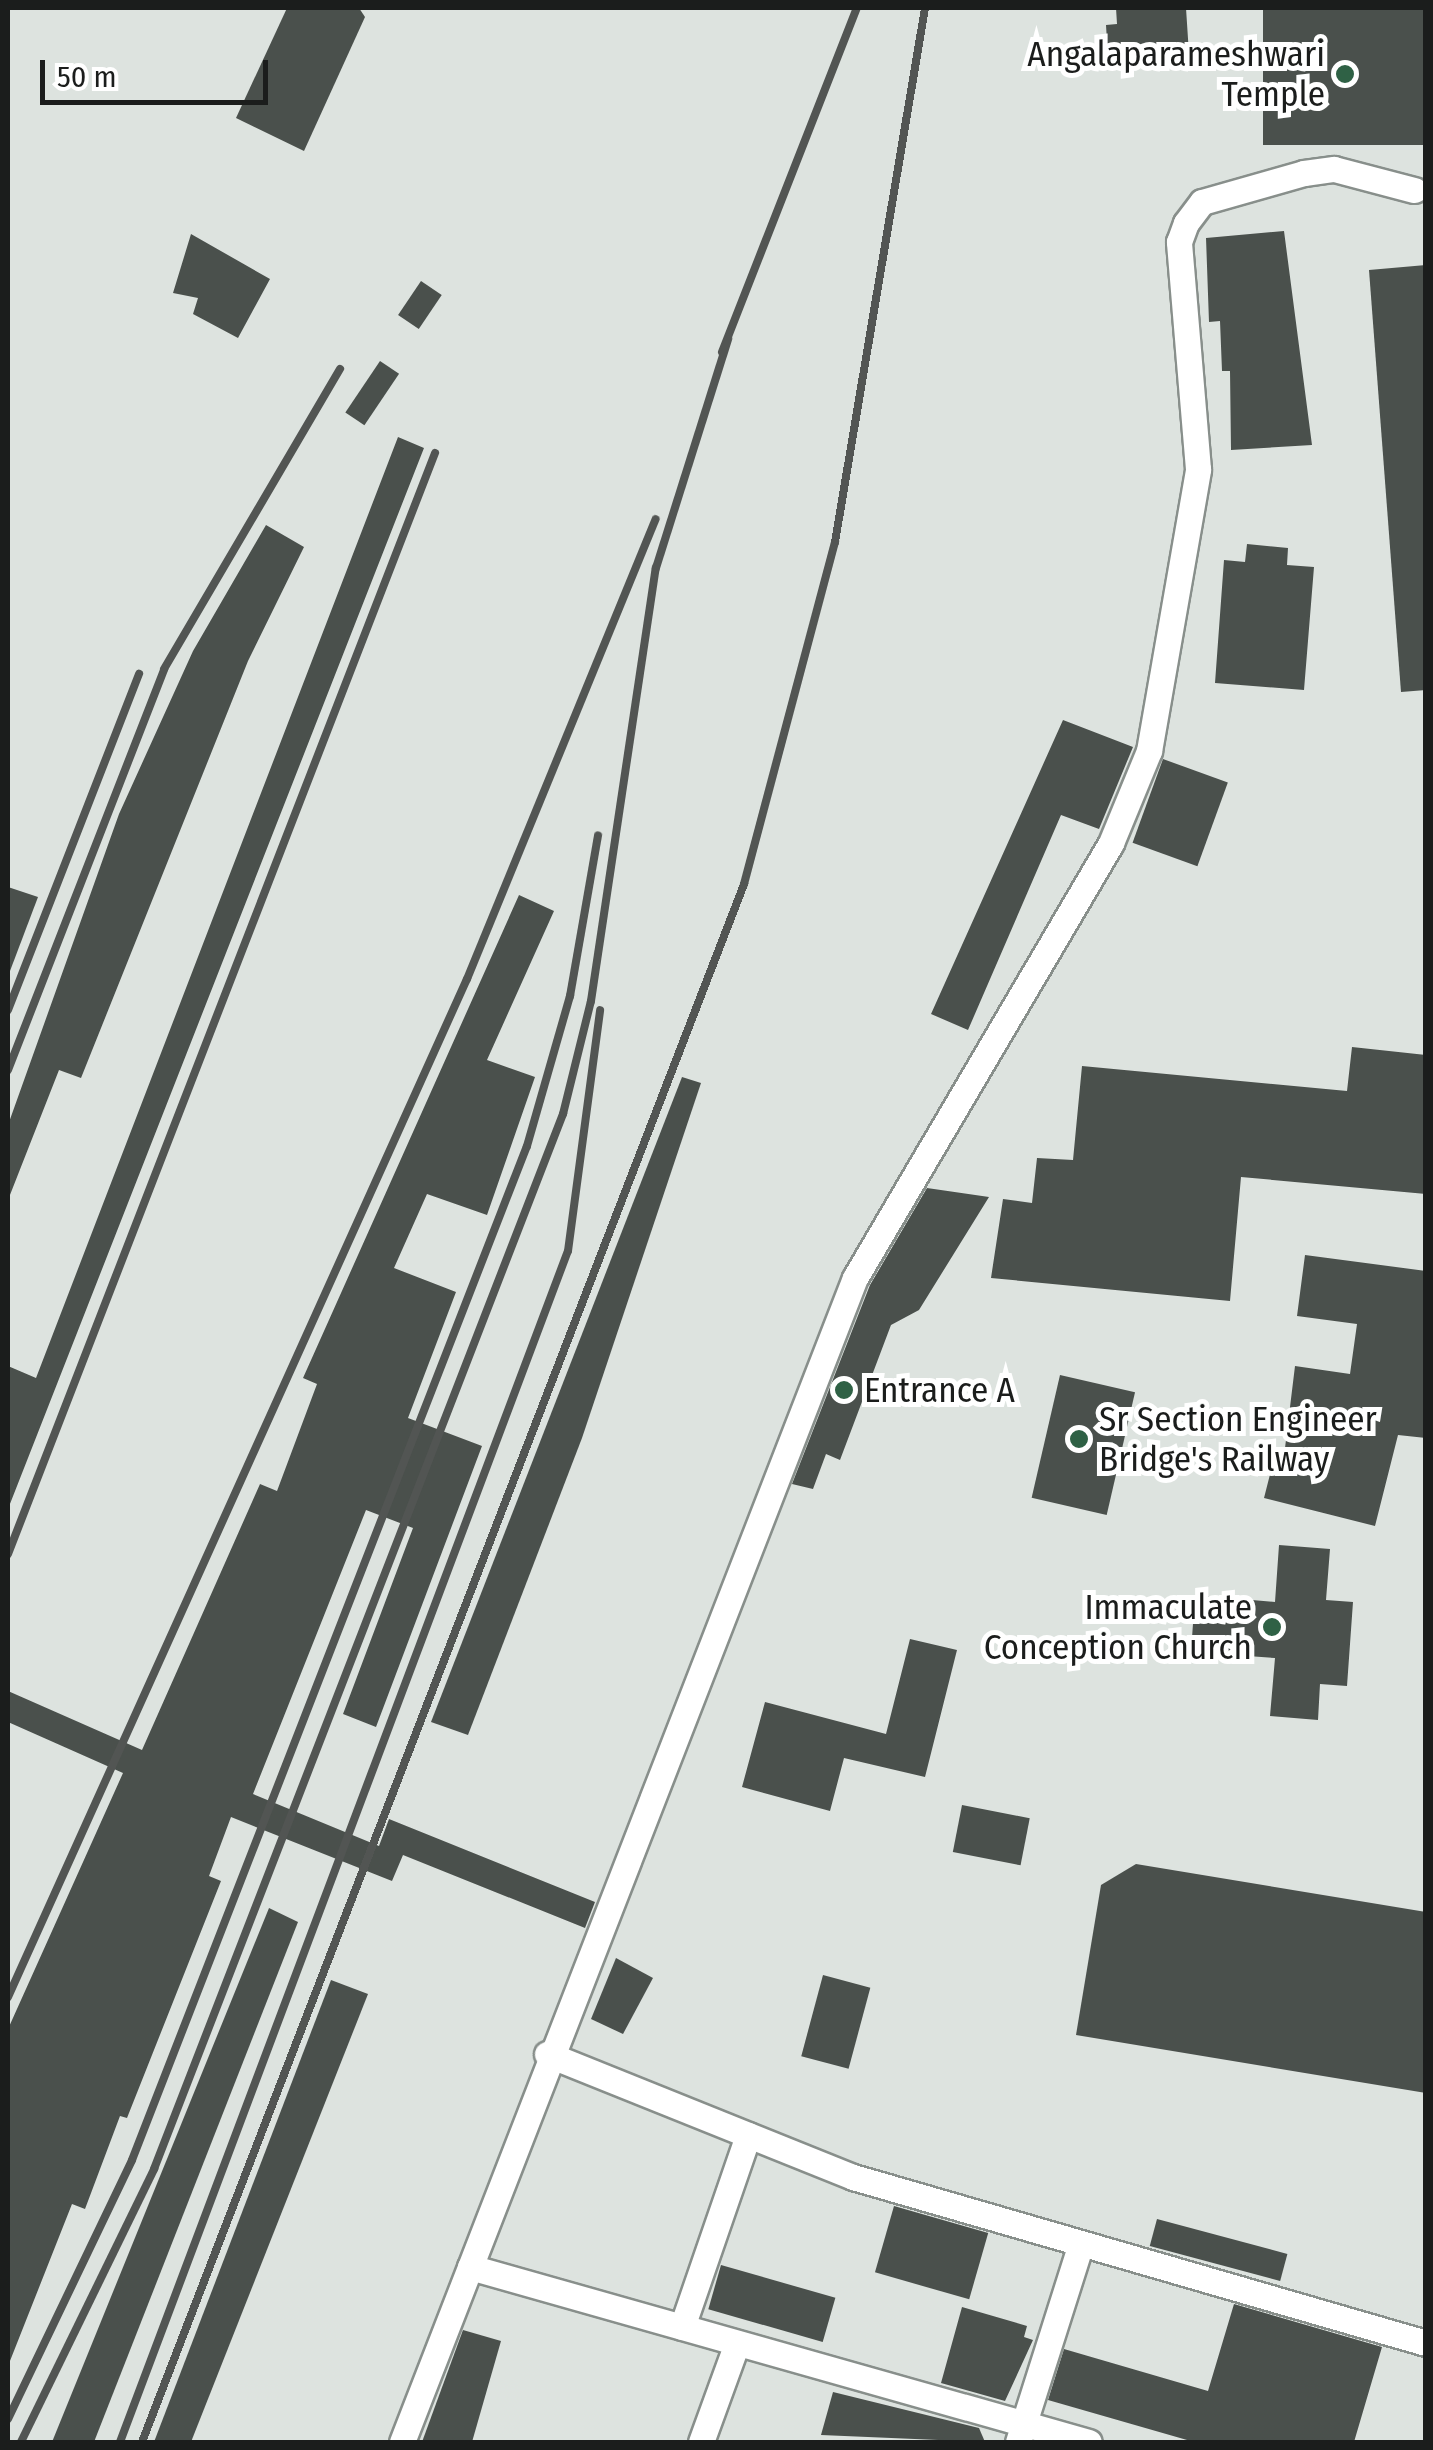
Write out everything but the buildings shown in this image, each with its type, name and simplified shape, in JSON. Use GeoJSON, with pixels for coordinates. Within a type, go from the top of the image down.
{"type":"FeatureCollection","features":[{"type":"Feature","properties":{"kind":"street"},"geometry":{"type":"LineString","coordinates":[[402,2442],[547,2054],[855,1278],[1111,843],[1148,751],[1198,469],[1179,242],[1186,223],[1202,202],[1304,172],[1334,168],[1414,190]]}},
{"type":"Feature","properties":{"kind":"street"},"geometry":{"type":"LineString","coordinates":[[547,2054],[748,2134],[1080,2246],[1426,2343]]}},
{"type":"Feature","properties":{"kind":"street"},"geometry":{"type":"LineString","coordinates":[[682,2327],[748,2134]]}},
{"type":"Feature","properties":{"kind":"street"},"geometry":{"type":"LineString","coordinates":[[1021,2433],[1080,2246]]}},
{"type":"Feature","properties":{"kind":"street"},"geometry":{"type":"LineString","coordinates":[[470,2267],[737,2342],[1021,2433],[1089,2442]]}},
{"type":"Feature","properties":{"kind":"street"},"geometry":{"type":"LineString","coordinates":[[701,2442],[737,2342]]}},
{"type":"Feature","properties":{"kind":"railway"},"geometry":{"type":"LineString","coordinates":[[722,352],[857,8]]}},
{"type":"Feature","properties":{"kind":"railway"},"geometry":{"type":"LineString","coordinates":[[142,2442],[744,884],[835,542],[925,8]]}},
{"type":"Feature","properties":{"kind":"railway"},"geometry":{"type":"LineString","coordinates":[[21,2442],[154,2169],[563,1114],[591,1001],[656,568],[728,339]]}},
{"type":"Feature","properties":{"kind":"railway"},"geometry":{"type":"LineString","coordinates":[[8,1070],[164,669],[340,369]]}},
{"type":"Feature","properties":{"kind":"railway"},"geometry":{"type":"LineString","coordinates":[[8,1554],[435,453]]}},
{"type":"Feature","properties":{"kind":"railway"},"geometry":{"type":"LineString","coordinates":[[8,1997],[467,979],[656,519]]}},
{"type":"Feature","properties":{"kind":"railway"},"geometry":{"type":"LineString","coordinates":[[8,1010],[139,674]]}},
{"type":"Feature","properties":{"kind":"railway"},"geometry":{"type":"LineString","coordinates":[[8,2419],[132,2160],[527,1146],[570,996],[598,835]]}},
{"type":"Feature","properties":{"kind":"railway"},"geometry":{"type":"LineString","coordinates":[[120,2442],[568,1251],[600,1010]]}},
{"type":"Feature","properties":{"kind":"place","name":"Angalaparameshwari Temple"},"geometry":{"type":"Point","coordinates":[1345,74]}},
{"type":"Feature","properties":{"kind":"place","name":"Entrance A"},"geometry":{"type":"Point","coordinates":[844,1390]}},
{"type":"Feature","properties":{"kind":"place","name":"Sr Section Engineer Bridge's Railway"},"geometry":{"type":"Point","coordinates":[1079,1439]}},
{"type":"Feature","properties":{"kind":"place","name":"Immaculate Conception Church"},"geometry":{"type":"Point","coordinates":[1272,1627]}}]}
